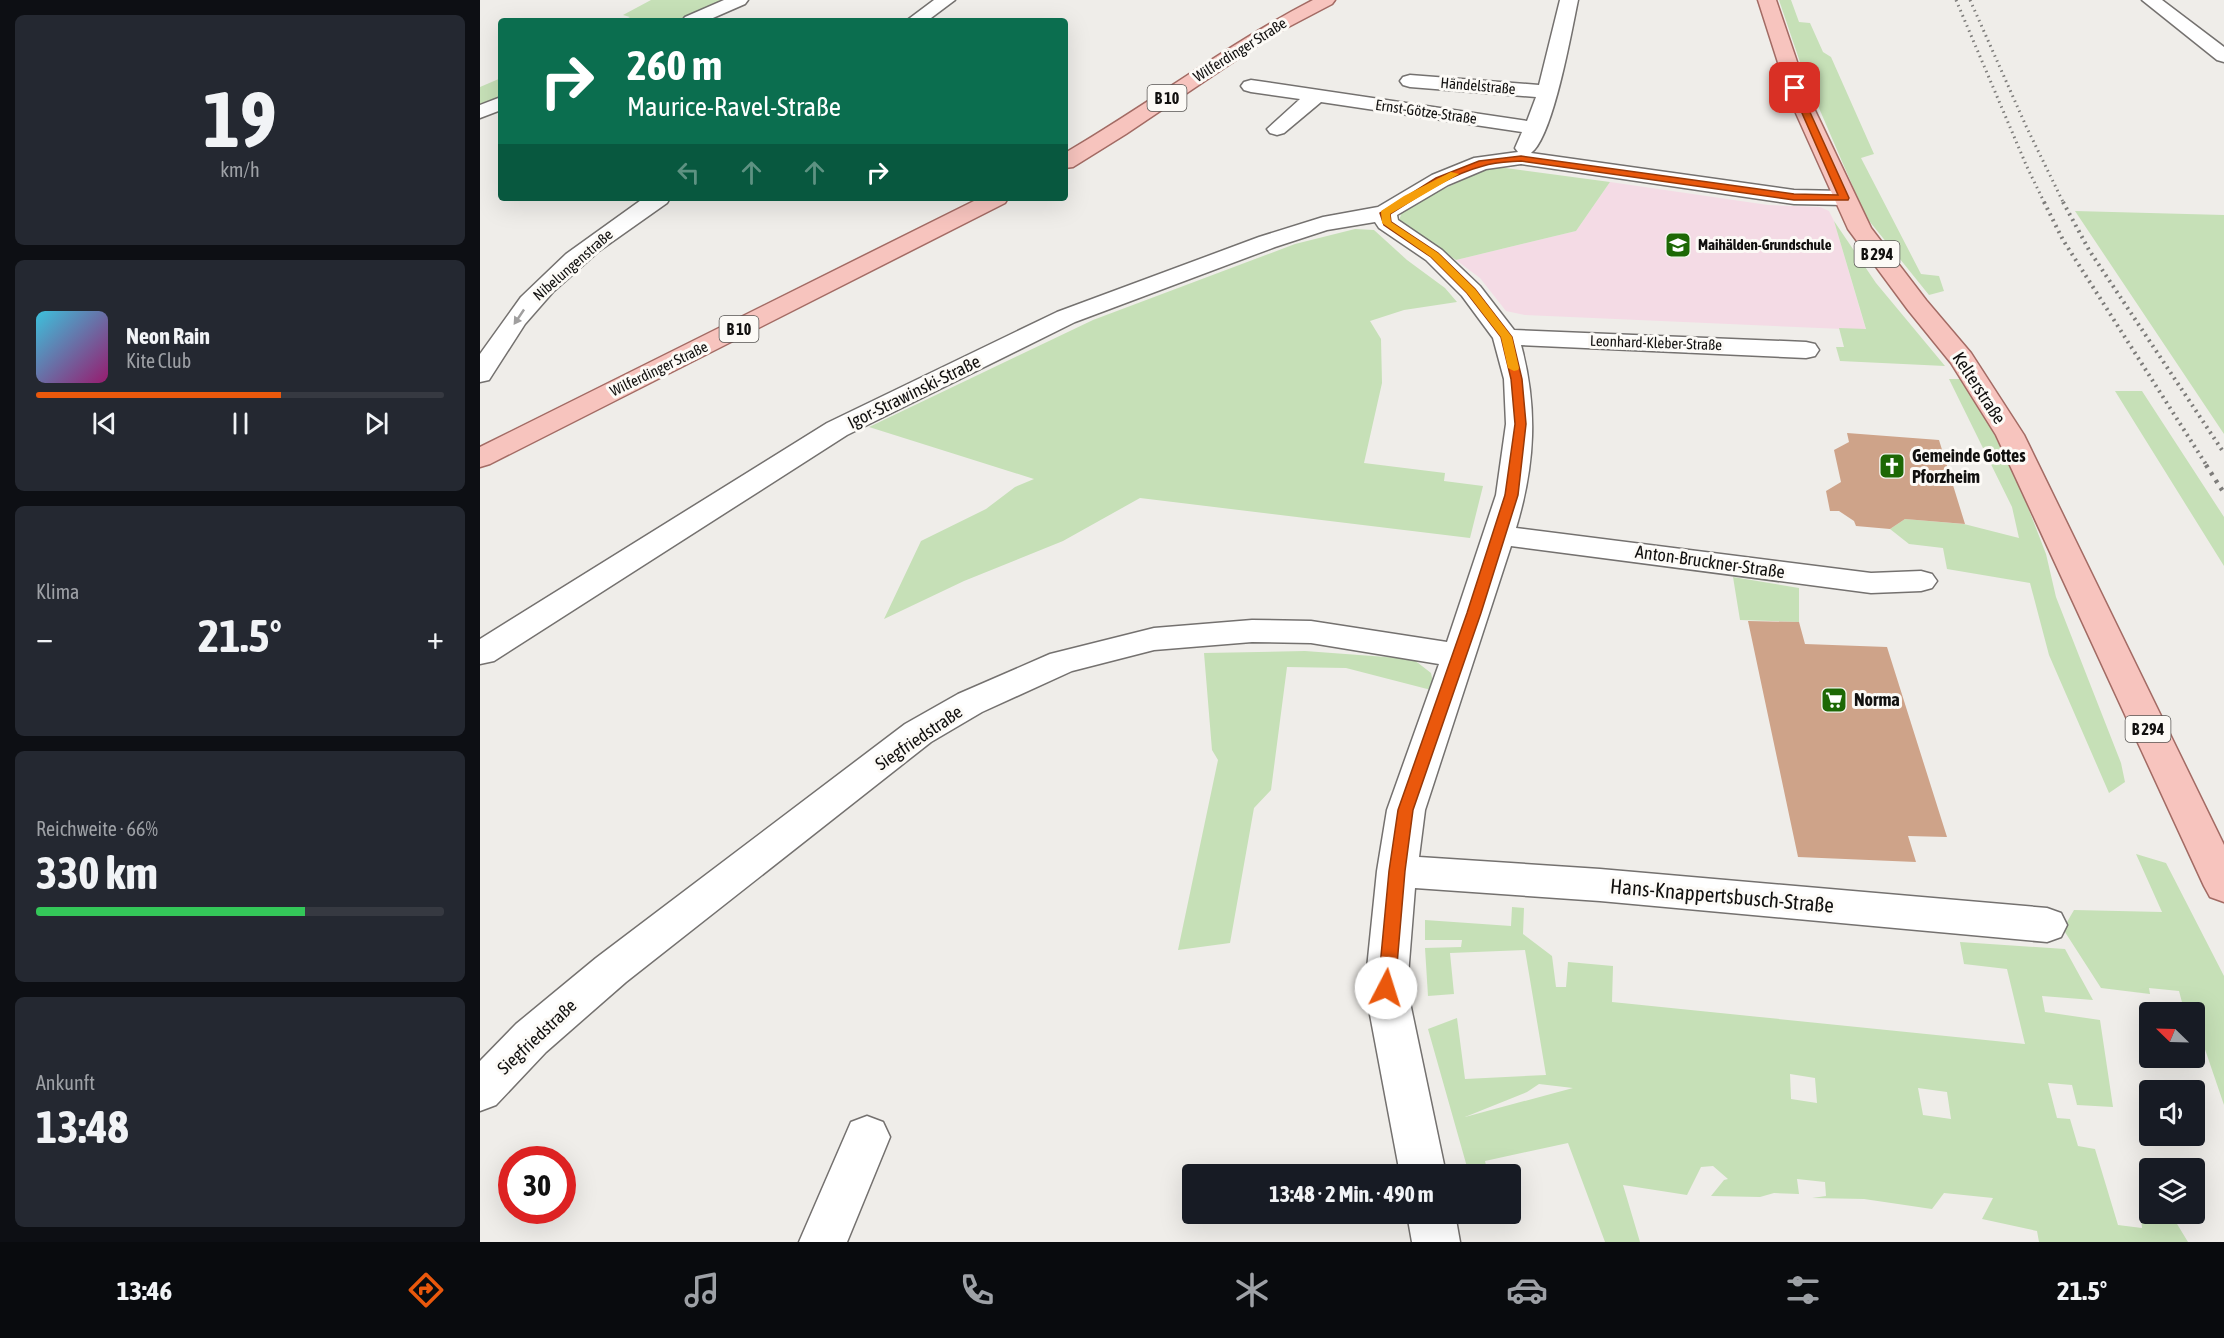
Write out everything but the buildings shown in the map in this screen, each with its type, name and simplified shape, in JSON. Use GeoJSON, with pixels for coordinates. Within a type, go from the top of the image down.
{"type":"FeatureCollection","features":[{"type":"Feature","properties":{"kind":"main road","name":"Wilferdinger Straße"},"geometry":{"type":"LineString","coordinates":[[1068,160],[1119,130],[1267,31],[1326,0]]}},
{"type":"Feature","properties":{"kind":"main road","name":"Kelterstraße"},"geometry":{"type":"LineString","coordinates":[[1767,0],[1800,100],[1844,198],[1860,229],[1878,256],[1962,359],[2010,435],[2224,886]]}},
{"type":"Feature","properties":{"kind":"main road","name":"Wilferdinger Straße"},"geometry":{"type":"LineString","coordinates":[[480,458],[992,201]]}},
{"type":"Feature","properties":{"kind":"street"},"geometry":{"type":"LineString","coordinates":[[698,18],[740,0]]}},
{"type":"Feature","properties":{"kind":"street"},"geometry":{"type":"LineString","coordinates":[[919,18],[946,0]]}},
{"type":"Feature","properties":{"kind":"street"},"geometry":{"type":"LineString","coordinates":[[1521,158],[1535,128],[1555,71],[1569,0]]}},
{"type":"Feature","properties":{"kind":"street"},"geometry":{"type":"LineString","coordinates":[[2151,0],[2224,56]]}},
{"type":"Feature","properties":{"kind":"street","name":"Händelstraße"},"geometry":{"type":"LineString","coordinates":[[1410,81],[1547,92]]}},
{"type":"Feature","properties":{"kind":"street","name":"Ernst-Götze-Straße"},"geometry":{"type":"LineString","coordinates":[[1251,86],[1535,128]]}},
{"type":"Feature","properties":{"kind":"street"},"geometry":{"type":"LineString","coordinates":[[1277,129],[1316,96]]}},
{"type":"Feature","properties":{"kind":"street"},"geometry":{"type":"LineString","coordinates":[[480,112],[498,104]]}},
{"type":"Feature","properties":{"kind":"street"},"geometry":{"type":"LineString","coordinates":[[1421,1164],[1386,988],[1397,871],[1406,810],[1511,495],[1521,424],[1517,379],[1506,337],[1471,291],[1434,255],[1387,223],[1385,213],[1440,180],[1461,171],[1482,163],[1521,158],[1794,197],[1844,198]]}},
{"type":"Feature","properties":{"kind":"street","name":"Nibelungenstraße"},"geometry":{"type":"LineString","coordinates":[[480,374],[528,304],[550,281],[611,231],[655,201]]}},
{"type":"Feature","properties":{"kind":"street","name":"Igor-Strawinski-Straße"},"geometry":{"type":"LineString","coordinates":[[482,653],[837,429],[1066,317],[1267,242],[1323,224],[1385,213]]}},
{"type":"Feature","properties":{"kind":"street","name":"Leonhard-Kleber-Straße"},"geometry":{"type":"LineString","coordinates":[[1506,337],[1806,350]]}},
{"type":"Feature","properties":{"kind":"street","name":"Anton-Bruckner-Straße"},"geometry":{"type":"LineString","coordinates":[[1499,535],[1871,583],[1921,581]]}},
{"type":"Feature","properties":{"kind":"street","name":"Siegfriedstraße"},"geometry":{"type":"LineString","coordinates":[[480,1091],[531,1038],[611,970],[918,733],[980,698],[1062,662],[1154,639],[1252,632],[1311,632],[1458,655]]}},
{"type":"Feature","properties":{"kind":"street","name":"Hans-Knappertsbusch-Straße"},"geometry":{"type":"LineString","coordinates":[[1397,871],[1600,885],[2046,925]]}},
{"type":"Feature","properties":{"kind":"street"},"geometry":{"type":"LineString","coordinates":[[823,1242],[867,1137]]}},
{"type":"Feature","properties":{"kind":"street"},"geometry":{"type":"LineString","coordinates":[[1433,1224],[1436,1242]]}},
{"type":"Feature","properties":{"kind":"shaded area","name":"Maihälden-Grundschule"},"geometry":{"type":"Polygon","coordinates":[[[1610,182],[1768,205],[1820,207],[1829,211],[1834,221],[1866,330],[1525,315],[1506,311],[1480,278],[1456,260],[1576,231],[1610,182]]]}},
{"type":"Feature","properties":{"kind":"green space"},"geometry":{"type":"Polygon","coordinates":[[[651,0],[729,0],[688,18],[628,18],[630,17],[623,15],[651,0]]]}},
{"type":"Feature","properties":{"kind":"green space"},"geometry":{"type":"Polygon","coordinates":[[[1779,0],[1791,0],[1799,22],[1810,23],[1823,52],[1831,57],[1874,154],[1861,158],[1921,274],[1939,276],[1944,291],[1929,295],[1866,217],[1803,71],[1779,0]]]}},
{"type":"Feature","properties":{"kind":"green space"},"geometry":{"type":"Polygon","coordinates":[[[498,79],[498,98],[480,105],[480,87],[498,79]]]}},
{"type":"Feature","properties":{"kind":"green space"},"geometry":{"type":"Polygon","coordinates":[[[1498,167],[1610,182],[1576,231],[1456,260],[1399,221],[1402,211],[1412,204],[1486,169],[1498,167]]]}},
{"type":"Feature","properties":{"kind":"green space"},"geometry":{"type":"Polygon","coordinates":[[[2075,211],[2224,215],[2224,434],[2075,211]]]}},
{"type":"Feature","properties":{"kind":"green space"},"geometry":{"type":"Polygon","coordinates":[[[1834,221],[1876,283],[1945,366],[1840,361],[1836,347],[1844,347],[1839,328],[1866,329],[1834,221]]]}},
{"type":"Feature","properties":{"kind":"green space"},"geometry":{"type":"Polygon","coordinates":[[[1355,229],[1374,230],[1407,260],[1445,288],[1457,302],[1404,310],[1370,321],[1381,339],[1382,383],[1364,463],[1445,473],[1444,481],[1483,486],[1470,538],[1140,498],[1063,541],[964,581],[884,619],[921,541],[986,509],[1015,487],[1034,479],[869,427],[1093,320],[1295,244],[1355,229]]]}},
{"type":"Feature","properties":{"kind":"green space"},"geometry":{"type":"Polygon","coordinates":[[[1949,379],[1960,379],[1988,421],[2024,497],[2046,554],[2056,597],[2121,763],[2125,782],[2109,793],[2049,655],[2030,583],[1947,569],[1943,548],[1909,544],[1890,529],[1905,519],[1964,524],[2019,538],[2012,507],[1949,379]]]}},
{"type":"Feature","properties":{"kind":"green space"},"geometry":{"type":"Polygon","coordinates":[[[2115,391],[2142,391],[2224,517],[2224,566],[2115,391]]]}},
{"type":"Feature","properties":{"kind":"green space"},"geometry":{"type":"Polygon","coordinates":[[[1733,577],[1799,588],[1799,622],[1740,620],[1733,577]]]}},
{"type":"Feature","properties":{"kind":"green space"},"geometry":{"type":"Polygon","coordinates":[[[1305,651],[1413,659],[1431,673],[1435,691],[1346,668],[1287,667],[1271,790],[1254,808],[1230,943],[1178,950],[1218,760],[1212,750],[1204,653],[1305,651]]]}},
{"type":"Feature","properties":{"kind":"green space"},"geometry":{"type":"Polygon","coordinates":[[[2136,854],[2166,863],[2224,976],[2224,1105],[2205,1049],[2205,1002],[2182,1002],[2179,991],[2149,988],[2150,994],[2101,988],[2063,929],[2074,910],[2162,912],[2136,854]]]}},
{"type":"Feature","properties":{"kind":"green space"},"geometry":{"type":"Polygon","coordinates":[[[1512,907],[1524,908],[1523,934],[1552,956],[1556,987],[1566,987],[1568,962],[1613,966],[1612,1002],[2025,1044],[2007,969],[1964,964],[1960,942],[2065,949],[2093,1000],[2042,996],[2045,1012],[2100,1020],[2113,1107],[2077,1105],[2072,1085],[2048,1083],[2057,1118],[2070,1119],[2078,1146],[2095,1149],[2118,1225],[2142,1228],[2142,1224],[2177,1224],[2188,1242],[2039,1242],[2037,1231],[1982,1219],[1993,1198],[1944,1193],[1932,1209],[1864,1199],[1812,1198],[1826,1196],[1825,1182],[1797,1179],[1799,1194],[1774,1193],[1760,1197],[1711,1196],[1724,1180],[1728,1179],[1713,1166],[1701,1167],[1687,1195],[1623,1185],[1640,1242],[1605,1242],[1568,1143],[1485,1161],[1486,1164],[1466,1164],[1428,1029],[1457,1018],[1465,1079],[1546,1075],[1525,950],[1450,953],[1454,994],[1428,996],[1425,948],[1461,947],[1462,940],[1425,940],[1425,920],[1511,926],[1512,907]],[[1790,1074],[1791,1099],[1817,1103],[1815,1078],[1790,1074]],[[1539,1084],[1527,1092],[1465,1117],[1573,1088],[1539,1084]],[[1918,1088],[1923,1115],[1951,1119],[1947,1092],[1918,1088]]]}},
{"type":"Feature","properties":{"kind":"railway"},"geometry":{"type":"LineString","coordinates":[[1956,0],[2045,204]]}},
{"type":"Feature","properties":{"kind":"railway"},"geometry":{"type":"LineString","coordinates":[[1970,0],[2026,126],[2063,202]]}},
{"type":"Feature","properties":{"kind":"railway"},"geometry":{"type":"LineString","coordinates":[[2063,202],[2089,250],[2224,453]]}},
{"type":"Feature","properties":{"kind":"railway"},"geometry":{"type":"LineString","coordinates":[[2045,204],[2063,240],[2207,466]]}},
{"type":"Feature","properties":{"kind":"railway"},"geometry":{"type":"LineString","coordinates":[[2206,465],[2224,493]]}},
{"type":"Feature","properties":{"kind":"slow traffic"},"geometry":{"type":"LineString","coordinates":[[1454,174],[1407,198],[1385,213],[1387,223],[1434,255],[1471,291],[1506,337],[1514,368]]}},
{"type":"Feature","properties":{"kind":"place","name":"Maihälden-Grundschule"},"geometry":{"type":"Point","coordinates":[1678,245]}},
{"type":"Feature","properties":{"kind":"place","name":"Gemeinde Gottes Pforzheim"},"geometry":{"type":"Point","coordinates":[1892,466]}},
{"type":"Feature","properties":{"kind":"place","name":"Norma"},"geometry":{"type":"Point","coordinates":[1834,700]}},
{"type":"Feature","properties":{"kind":"route"},"geometry":{"type":"LineString","coordinates":[[1386,988],[1397,871],[1406,810],[1474,613],[1511,495],[1521,424],[1517,379],[1506,337],[1471,291],[1434,255],[1387,223],[1385,213],[1407,198],[1461,171],[1482,163],[1521,158],[1794,197],[1844,198],[1795,88]]}}]}
